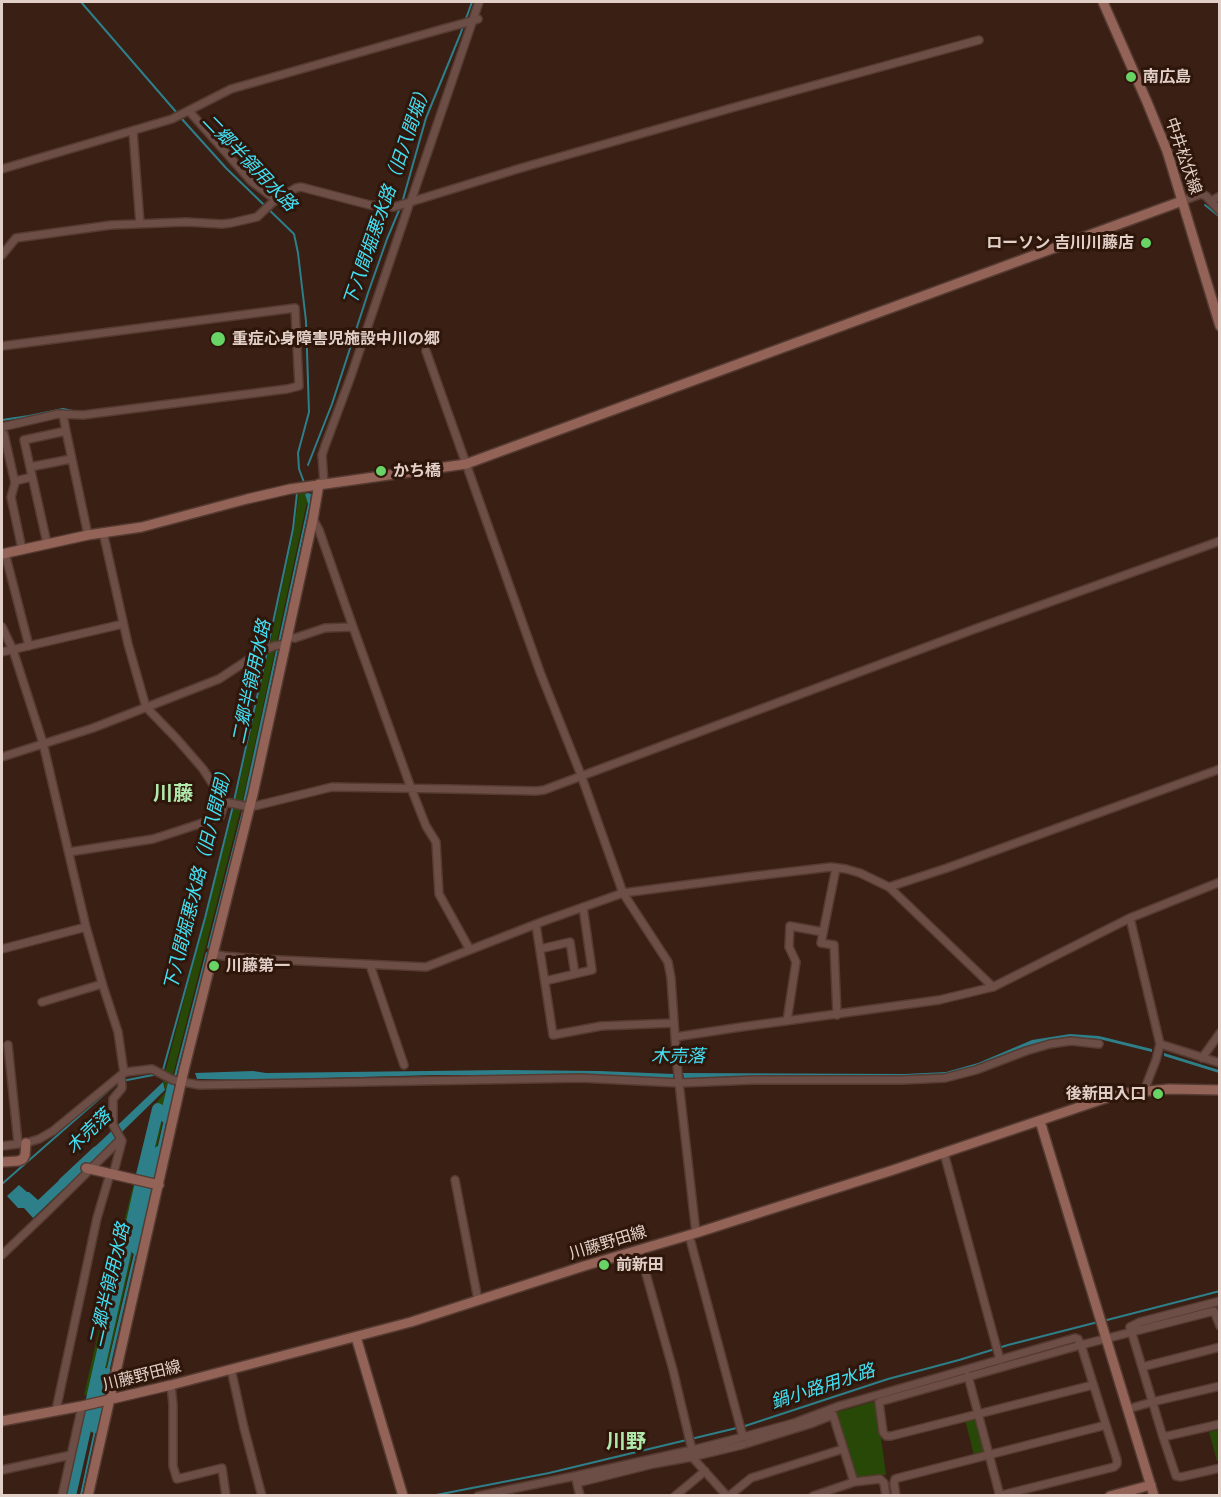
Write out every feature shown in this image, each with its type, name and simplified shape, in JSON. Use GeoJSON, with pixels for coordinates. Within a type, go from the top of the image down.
{"type":"FeatureCollection","features":[{"type":"Feature","properties":{"kind":"street"},"geometry":{"type":"LineString","coordinates":[[88,1496],[154,1184],[178,1081],[213,954],[280,644],[313,519],[322,455],[409,202],[475,20],[479,2]]}},
{"type":"Feature","properties":{"kind":"street","name":"中井松伏線"},"geometry":{"type":"LineString","coordinates":[[1103,2],[1158,128],[1220,326]]}},
{"type":"Feature","properties":{"kind":"street"},"geometry":{"type":"LineString","coordinates":[[2,169],[172,119],[231,89],[475,20]]}},
{"type":"Feature","properties":{"kind":"street"},"geometry":{"type":"LineString","coordinates":[[2,255],[16,238],[111,225],[186,222],[222,224],[257,216],[274,201],[293,189],[301,187],[370,205],[394,207],[520,168],[980,40]]}},
{"type":"Feature","properties":{"kind":"street"},"geometry":{"type":"LineString","coordinates":[[189,111],[251,181],[274,201]]}},
{"type":"Feature","properties":{"kind":"street"},"geometry":{"type":"LineString","coordinates":[[133,131],[140,224]]}},
{"type":"Feature","properties":{"kind":"street"},"geometry":{"type":"LineString","coordinates":[[29,646],[3,553],[103,532],[142,527],[295,488],[466,464],[1201,194],[1206,196],[1220,211]]}},
{"type":"Feature","properties":{"kind":"street"},"geometry":{"type":"LineString","coordinates":[[1211,201],[1220,196]]}},
{"type":"Feature","properties":{"kind":"street"},"geometry":{"type":"LineString","coordinates":[[2,346],[295,308],[299,386],[83,415],[63,414],[3,430],[15,481],[11,497],[22,549]]}},
{"type":"Feature","properties":{"kind":"street"},"geometry":{"type":"LineString","coordinates":[[426,351],[540,672],[581,775],[623,893],[668,962],[692,1234],[741,1430]]}},
{"type":"Feature","properties":{"kind":"street"},"geometry":{"type":"LineString","coordinates":[[63,414],[88,535]]}},
{"type":"Feature","properties":{"kind":"street"},"geometry":{"type":"LineString","coordinates":[[47,543],[24,440],[66,431]]}},
{"type":"Feature","properties":{"kind":"street"},"geometry":{"type":"LineString","coordinates":[[30,467],[71,459]]}},
{"type":"Feature","properties":{"kind":"street"},"geometry":{"type":"LineString","coordinates":[[15,481],[32,477]]}},
{"type":"Feature","properties":{"kind":"street"},"geometry":{"type":"LineString","coordinates":[[313,519],[319,530],[411,788],[426,826],[436,842],[438,894],[470,950]]}},
{"type":"Feature","properties":{"kind":"street"},"geometry":{"type":"LineString","coordinates":[[103,532],[123,624],[146,707],[177,738],[225,802],[255,806],[332,788],[544,790],[1220,541]]}},
{"type":"Feature","properties":{"kind":"street"},"geometry":{"type":"LineString","coordinates":[[2,652],[123,624]]}},
{"type":"Feature","properties":{"kind":"street"},"geometry":{"type":"LineString","coordinates":[[2,627],[13,650],[43,743],[86,927],[118,1032],[122,1074],[122,1088],[113,1100],[113,1125],[122,1142],[97,1218],[56,1410]]}},
{"type":"Feature","properties":{"kind":"street"},"geometry":{"type":"LineString","coordinates":[[2,757],[93,728],[219,679],[260,652],[295,638],[325,628],[353,627]]}},
{"type":"Feature","properties":{"kind":"street"},"geometry":{"type":"LineString","coordinates":[[889,887],[1220,769]]}},
{"type":"Feature","properties":{"kind":"street"},"geometry":{"type":"LineString","coordinates":[[69,852],[153,839],[220,817],[225,802]]}},
{"type":"Feature","properties":{"kind":"street"},"geometry":{"type":"LineString","coordinates":[[213,954],[247,958],[426,967],[623,893],[836,867],[860,873],[889,887],[993,987]]}},
{"type":"Feature","properties":{"kind":"street"},"geometry":{"type":"LineString","coordinates":[[836,867],[820,943],[834,945],[837,1015]]}},
{"type":"Feature","properties":{"kind":"street"},"geometry":{"type":"LineString","coordinates":[[675,1038],[939,1000],[993,987],[1130,918],[1220,882]]}},
{"type":"Feature","properties":{"kind":"street"},"geometry":{"type":"LineString","coordinates":[[544,981],[592,970],[583,908]]}},
{"type":"Feature","properties":{"kind":"street"},"geometry":{"type":"LineString","coordinates":[[1130,918],[1160,1044],[1144,1091]]}},
{"type":"Feature","properties":{"kind":"street"},"geometry":{"type":"LineString","coordinates":[[536,925],[553,1035],[601,1026],[674,1023]]}},
{"type":"Feature","properties":{"kind":"street"},"geometry":{"type":"LineString","coordinates":[[787,1021],[796,962],[789,947],[790,926],[823,932]]}},
{"type":"Feature","properties":{"kind":"street"},"geometry":{"type":"LineString","coordinates":[[2,949],[86,927]]}},
{"type":"Feature","properties":{"kind":"street"},"geometry":{"type":"LineString","coordinates":[[540,949],[570,942],[575,974]]}},
{"type":"Feature","properties":{"kind":"street"},"geometry":{"type":"LineString","coordinates":[[370,964],[404,1065]]}},
{"type":"Feature","properties":{"kind":"street"},"geometry":{"type":"LineString","coordinates":[[42,1002],[102,984]]}},
{"type":"Feature","properties":{"kind":"street"},"geometry":{"type":"LineString","coordinates":[[1202,1058],[1220,1033]]}},
{"type":"Feature","properties":{"kind":"street"},"geometry":{"type":"LineString","coordinates":[[2,1146],[39,1139],[53,1131],[122,1074],[152,1069],[178,1081],[199,1085],[581,1078],[680,1083],[753,1080],[903,1080],[945,1078],[976,1070],[1050,1044],[1071,1041],[1099,1044]]}},
{"type":"Feature","properties":{"kind":"street"},"geometry":{"type":"LineString","coordinates":[[1160,1044],[1220,1063]]}},
{"type":"Feature","properties":{"kind":"street"},"geometry":{"type":"LineString","coordinates":[[2,1162],[18,1161],[25,1155],[8,1045]]}},
{"type":"Feature","properties":{"kind":"street","name":"川藤野田線"},"geometry":{"type":"LineString","coordinates":[[2,1421],[171,1385],[356,1337],[692,1234],[944,1153],[1102,1099],[1128,1093],[1169,1089],[1220,1090]]}},
{"type":"Feature","properties":{"kind":"street"},"geometry":{"type":"LineString","coordinates":[[1040,1121],[1154,1496]]}},
{"type":"Feature","properties":{"kind":"street"},"geometry":{"type":"LineString","coordinates":[[2,1256],[88,1168],[121,1139]]}},
{"type":"Feature","properties":{"kind":"street"},"geometry":{"type":"LineString","coordinates":[[944,1153],[1000,1360]]}},
{"type":"Feature","properties":{"kind":"street"},"geometry":{"type":"LineString","coordinates":[[88,1168],[154,1184]]}},
{"type":"Feature","properties":{"kind":"street"},"geometry":{"type":"LineString","coordinates":[[455,1180],[478,1300]]}},
{"type":"Feature","properties":{"kind":"street"},"geometry":{"type":"LineString","coordinates":[[639,1249],[673,1370],[692,1453],[728,1496],[751,1478],[843,1449]]}},
{"type":"Feature","properties":{"kind":"street"},"geometry":{"type":"LineString","coordinates":[[1220,1301],[1140,1322],[1130,1327],[1163,1437],[1178,1477],[1220,1468]]}},
{"type":"Feature","properties":{"kind":"street"},"geometry":{"type":"LineString","coordinates":[[1093,1385],[891,1436],[886,1436],[883,1432],[879,1402],[1131,1331],[1214,1311],[1220,1326]]}},
{"type":"Feature","properties":{"kind":"street"},"geometry":{"type":"LineString","coordinates":[[356,1337],[403,1496]]}},
{"type":"Feature","properties":{"kind":"street"},"geometry":{"type":"LineString","coordinates":[[692,1453],[741,1430],[794,1423],[839,1406],[1075,1338],[1081,1345],[1117,1464],[1114,1467],[999,1495],[968,1376]]}},
{"type":"Feature","properties":{"kind":"street"},"geometry":{"type":"LineString","coordinates":[[1142,1367],[1220,1347]]}},
{"type":"Feature","properties":{"kind":"street"},"geometry":{"type":"LineString","coordinates":[[231,1369],[262,1496]]}},
{"type":"Feature","properties":{"kind":"street"},"geometry":{"type":"LineString","coordinates":[[171,1385],[173,1466],[177,1479],[222,1468],[226,1496]]}},
{"type":"Feature","properties":{"kind":"street"},"geometry":{"type":"LineString","coordinates":[[1128,1409],[1220,1386]]}},
{"type":"Feature","properties":{"kind":"street"},"geometry":{"type":"LineString","coordinates":[[62,1496],[83,1405]]}},
{"type":"Feature","properties":{"kind":"street"},"geometry":{"type":"LineString","coordinates":[[478,1496],[576,1480],[692,1453],[742,1445],[833,1415],[854,1482]]}},
{"type":"Feature","properties":{"kind":"street"},"geometry":{"type":"LineString","coordinates":[[1163,1437],[1220,1424]]}},
{"type":"Feature","properties":{"kind":"street"},"geometry":{"type":"LineString","coordinates":[[896,1496],[895,1479],[1106,1425]]}},
{"type":"Feature","properties":{"kind":"street"},"geometry":{"type":"LineString","coordinates":[[2,1470],[71,1455]]}},
{"type":"Feature","properties":{"kind":"street"},"geometry":{"type":"LineString","coordinates":[[675,1496],[705,1471]]}},
{"type":"Feature","properties":{"kind":"street"},"geometry":{"type":"LineString","coordinates":[[813,1496],[854,1482],[880,1479],[884,1483],[886,1496]]}},
{"type":"Feature","properties":{"kind":"street"},"geometry":{"type":"LineString","coordinates":[[576,1480],[580,1496]]}},
{"type":"Feature","properties":{"kind":"street"},"geometry":{"type":"LineString","coordinates":[[1110,1496],[1151,1485]]}},
{"type":"Feature","properties":{"kind":"green space"},"geometry":{"type":"Polygon","coordinates":[[[305,491],[307,502],[241,808],[174,1071],[101,1393],[84,1395],[120,1237],[153,1107],[166,1091],[163,1081],[234,807],[294,530],[299,492],[305,491]]]}},
{"type":"Feature","properties":{"kind":"green space"},"geometry":{"type":"Polygon","coordinates":[[[876,1401],[886,1475],[858,1478],[834,1413],[876,1401]]]}},
{"type":"Feature","properties":{"kind":"green space"},"geometry":{"type":"Polygon","coordinates":[[[974,1418],[985,1450],[974,1455],[965,1420],[974,1418]]]}},
{"type":"Feature","properties":{"kind":"green space"},"geometry":{"type":"Polygon","coordinates":[[[1219,1430],[1219,1461],[1217,1461],[1209,1432],[1219,1430]]]}},
{"type":"Feature","properties":{"kind":"water"},"geometry":{"type":"Polygon","coordinates":[[[305,494],[311,494],[310,504],[284,625],[280,642],[278,642],[308,504],[305,494]]]}},
{"type":"Feature","properties":{"kind":"water"},"geometry":{"type":"Polygon","coordinates":[[[276,650],[278,650],[245,803],[243,802],[276,650]]]}},
{"type":"Feature","properties":{"kind":"water"},"geometry":{"type":"Polygon","coordinates":[[[242,811],[236,841],[209,949],[207,948],[242,811]]]}},
{"type":"Feature","properties":{"kind":"water"},"geometry":{"type":"Polygon","coordinates":[[[206,952],[208,953],[176,1077],[174,1076],[206,952]]]}},
{"type":"Feature","properties":{"kind":"water"},"geometry":{"type":"Polygon","coordinates":[[[1070,1034],[1099,1036],[1152,1049],[1152,1052],[1099,1039],[1069,1037],[1027,1046],[977,1067],[946,1075],[684,1078],[683,1073],[904,1074],[946,1072],[978,1063],[1032,1040],[1070,1034]]]}},
{"type":"Feature","properties":{"kind":"water"},"geometry":{"type":"Polygon","coordinates":[[[1164,1053],[1219,1070],[1219,1073],[1164,1056],[1164,1053]]]}},
{"type":"Feature","properties":{"kind":"water"},"geometry":{"type":"Polygon","coordinates":[[[506,1070],[674,1074],[673,1079],[599,1075],[435,1075],[254,1080],[197,1079],[195,1073],[253,1071],[266,1073],[506,1070]]]}},
{"type":"Feature","properties":{"kind":"water"},"geometry":{"type":"Polygon","coordinates":[[[163,1082],[165,1090],[90,1163],[80,1161],[163,1082]]]}},
{"type":"Feature","properties":{"kind":"water"},"geometry":{"type":"Polygon","coordinates":[[[168,1102],[170,1102],[157,1168],[153,1167],[168,1102]]]}},
{"type":"Feature","properties":{"kind":"water"},"geometry":{"type":"Polygon","coordinates":[[[69,1171],[77,1173],[77,1176],[33,1218],[24,1208],[18,1208],[7,1196],[19,1185],[38,1200],[69,1171]]]}},
{"type":"Feature","properties":{"kind":"water"},"geometry":{"type":"Polygon","coordinates":[[[139,1232],[141,1233],[105,1390],[102,1389],[139,1232]]]}},
{"type":"Feature","properties":{"kind":"water"},"geometry":{"type":"Polygon","coordinates":[[[98,1412],[100,1412],[82,1495],[80,1495],[98,1412]]]}},
{"type":"Feature","properties":{"kind":"waterway","name":"二郷半領用水路"},"geometry":{"type":"LineString","coordinates":[[81,2],[177,113]]}},
{"type":"Feature","properties":{"kind":"waterway","name":"下八間堀悪水路（旧八間堀）"},"geometry":{"type":"LineString","coordinates":[[402,203],[426,118],[472,2]]}},
{"type":"Feature","properties":{"kind":"waterway","name":"二郷半領用水路"},"geometry":{"type":"LineString","coordinates":[[181,118],[226,168],[294,234],[306,321],[309,412],[298,453],[299,469],[305,485]]}},
{"type":"Feature","properties":{"kind":"waterway"},"geometry":{"type":"LineString","coordinates":[[1205,205],[1220,217]]}},
{"type":"Feature","properties":{"kind":"waterway","name":"下八間堀悪水路（旧八間堀）"},"geometry":{"type":"LineString","coordinates":[[308,465],[332,404],[368,293],[400,208]]}},
{"type":"Feature","properties":{"kind":"waterway"},"geometry":{"type":"LineString","coordinates":[[2,420],[63,409],[78,412]]}},
{"type":"Feature","properties":{"kind":"waterway","name":"下八間堀悪水路（旧八間堀）"},"geometry":{"type":"LineString","coordinates":[[268,646],[293,529],[297,493]]}},
{"type":"Feature","properties":{"kind":"waterway","name":"下八間堀悪水路（旧八間堀）"},"geometry":{"type":"LineString","coordinates":[[122,1081],[153,1075],[163,1070],[232,810],[267,652]]}},
{"type":"Feature","properties":{"kind":"waterway","name":"下八間堀悪水路（旧八間堀）"},"geometry":{"type":"LineString","coordinates":[[2,1184],[117,1083]]}},
{"type":"Feature","properties":{"kind":"waterway","name":"二郷半領用水路"},"geometry":{"type":"LineString","coordinates":[[166,1117],[174,1083]]}},
{"type":"Feature","properties":{"kind":"waterway"},"geometry":{"type":"LineString","coordinates":[[142,1175],[158,1109]]}},
{"type":"Feature","properties":{"kind":"waterway","name":"木売落"},"geometry":{"type":"LineString","coordinates":[[64,1183],[97,1152]]}},
{"type":"Feature","properties":{"kind":"waterway","name":"二郷半領用水路"},"geometry":{"type":"LineString","coordinates":[[137,1249],[159,1152]]}},
{"type":"Feature","properties":{"kind":"waterway"},"geometry":{"type":"LineString","coordinates":[[70,1496],[140,1187]]}},
{"type":"Feature","properties":{"kind":"waterway","name":"鍋小路用水路"},"geometry":{"type":"LineString","coordinates":[[1103,1321],[1220,1291]]}},
{"type":"Feature","properties":{"kind":"waterway","name":"鍋小路用水路"},"geometry":{"type":"LineString","coordinates":[[431,1496],[549,1473],[745,1426],[888,1379],[1098,1322]]}},
{"type":"Feature","properties":{"kind":"waterway","name":"二郷半領用水路"},"geometry":{"type":"LineString","coordinates":[[95,1427],[107,1374]]}},
{"type":"Feature","properties":{"kind":"place","name":"南広島"},"geometry":{"type":"Point","coordinates":[1131,77]}},
{"type":"Feature","properties":{"kind":"place","name":"ローソン 吉川川藤店"},"geometry":{"type":"Point","coordinates":[1146,243]}},
{"type":"Feature","properties":{"kind":"place","name":"重症心身障害児施設中川の郷"},"geometry":{"type":"Point","coordinates":[218,339]}},
{"type":"Feature","properties":{"kind":"place","name":"かち橋"},"geometry":{"type":"Point","coordinates":[381,471]}},
{"type":"Feature","properties":{"kind":"place","name":"川藤第一"},"geometry":{"type":"Point","coordinates":[214,966]}},
{"type":"Feature","properties":{"kind":"place","name":"後新田入口"},"geometry":{"type":"Point","coordinates":[1158,1094]}},
{"type":"Feature","properties":{"kind":"place","name":"前新田"},"geometry":{"type":"Point","coordinates":[604,1265]}},
{"type":"Feature","properties":{"kind":"district","name":"川藤"},"geometry":{"type":"Point","coordinates":[173,794]}},
{"type":"Feature","properties":{"kind":"district","name":"川野"},"geometry":{"type":"Point","coordinates":[626,1442]}}]}
